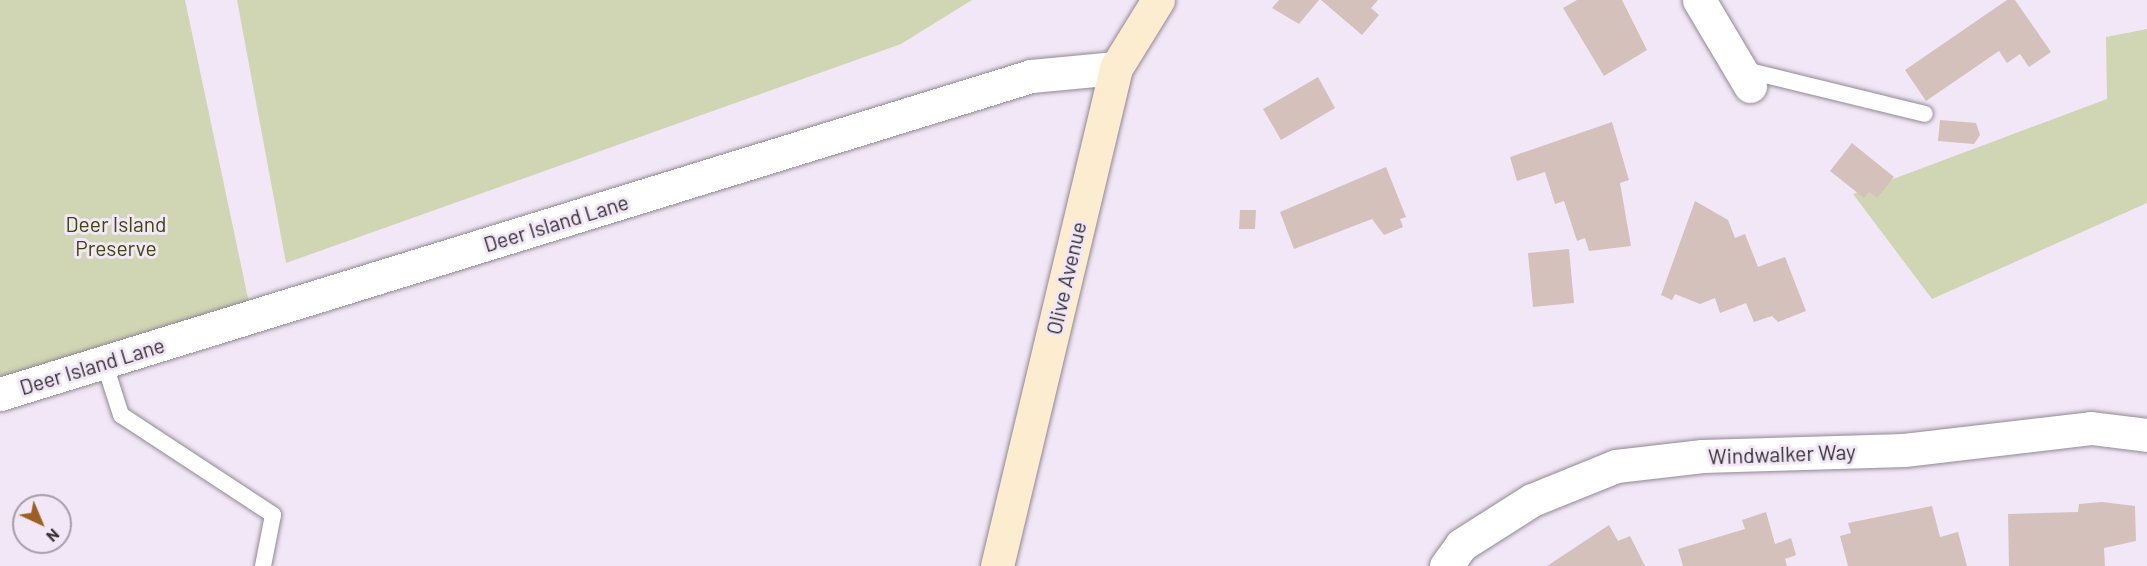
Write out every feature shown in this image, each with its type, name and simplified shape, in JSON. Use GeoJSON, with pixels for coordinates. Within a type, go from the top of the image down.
{"type":"FeatureCollection","features":[{"type":"Feature","properties":{"kind":"street","name":"Olive Avenue"},"geometry":{"type":"LineString","coordinates":[[997,566],[1116,68],[1158,0]]}},
{"type":"Feature","properties":{"kind":"street"},"geometry":{"type":"LineString","coordinates":[[1699,0],[1745,78]]}},
{"type":"Feature","properties":{"kind":"street","name":"Deer Island Lane"},"geometry":{"type":"LineString","coordinates":[[0,394],[1031,76],[1116,68]]}},
{"type":"Feature","properties":{"kind":"street","name":"Windwalker Way"},"geometry":{"type":"LineString","coordinates":[[1446,566],[1461,545],[1532,500],[1616,466],[1702,456],[1904,450],[2091,428],[2147,435]]}},
{"type":"Feature","properties":{"kind":"lane"},"geometry":{"type":"LineString","coordinates":[[1745,78],[1925,114]]}},
{"type":"Feature","properties":{"kind":"lane"},"geometry":{"type":"LineString","coordinates":[[104,362],[121,415],[273,515],[263,566]]}},
{"type":"Feature","properties":{"kind":"green space","name":"Deer Island Preserve"},"geometry":{"type":"Polygon","coordinates":[[[0,0],[185,0],[252,317],[0,394],[0,0]]]}},
{"type":"Feature","properties":{"kind":"green space"},"geometry":{"type":"Polygon","coordinates":[[[237,0],[972,0],[901,44],[286,263],[237,0]]]}},
{"type":"Feature","properties":{"kind":"green space"},"geometry":{"type":"Polygon","coordinates":[[[2147,29],[2147,203],[1932,299],[1853,194],[2107,99],[2106,37],[2147,29]]]}},
{"type":"Feature","properties":{"kind":"building"},"geometry":{"type":"Polygon","coordinates":[[[1279,0],[1319,0],[1299,24],[1272,8],[1279,0]]]}},
{"type":"Feature","properties":{"kind":"building"},"geometry":{"type":"Polygon","coordinates":[[[1321,0],[1378,0],[1371,8],[1379,15],[1362,35],[1321,0]]]}},
{"type":"Feature","properties":{"kind":"building"},"geometry":{"type":"Polygon","coordinates":[[[1577,0],[1622,0],[1647,50],[1604,76],[1563,8],[1577,0]]]}},
{"type":"Feature","properties":{"kind":"building"},"geometry":{"type":"Polygon","coordinates":[[[2007,0],[2015,0],[2051,52],[2029,67],[2020,54],[2007,63],[1999,51],[1926,101],[1905,70],[2007,0]]]}},
{"type":"Feature","properties":{"kind":"building"},"geometry":{"type":"Polygon","coordinates":[[[1318,77],[1335,108],[1281,140],[1263,109],[1318,77]]]}},
{"type":"Feature","properties":{"kind":"building"},"geometry":{"type":"Polygon","coordinates":[[[1940,120],[1976,123],[1980,135],[1974,144],[1938,141],[1940,120]]]}},
{"type":"Feature","properties":{"kind":"building"},"geometry":{"type":"Polygon","coordinates":[[[1612,122],[1629,180],[1620,183],[1631,246],[1589,251],[1585,238],[1577,241],[1564,201],[1555,204],[1545,172],[1517,181],[1510,157],[1612,122]]]}},
{"type":"Feature","properties":{"kind":"building"},"geometry":{"type":"Polygon","coordinates":[[[1852,143],[1894,177],[1877,198],[1869,192],[1864,198],[1830,171],[1852,143]]]}},
{"type":"Feature","properties":{"kind":"building"},"geometry":{"type":"Polygon","coordinates":[[[1386,167],[1406,217],[1400,219],[1403,227],[1384,235],[1372,219],[1294,249],[1280,212],[1386,167]]]}},
{"type":"Feature","properties":{"kind":"building"},"geometry":{"type":"Polygon","coordinates":[[[1695,201],[1728,220],[1735,238],[1745,234],[1758,267],[1785,257],[1806,311],[1778,322],[1772,316],[1754,322],[1746,303],[1720,313],[1715,298],[1700,304],[1675,294],[1672,300],[1661,295],[1695,201]]]}},
{"type":"Feature","properties":{"kind":"building"},"geometry":{"type":"Polygon","coordinates":[[[1240,210],[1256,210],[1255,229],[1239,229],[1240,210]]]}},
{"type":"Feature","properties":{"kind":"building"},"geometry":{"type":"Polygon","coordinates":[[[1569,249],[1574,303],[1533,307],[1528,253],[1569,249]]]}},
{"type":"Feature","properties":{"kind":"building"},"geometry":{"type":"Polygon","coordinates":[[[2102,502],[2135,506],[2136,541],[2104,548],[2105,566],[2009,566],[2008,514],[2078,512],[2079,504],[2102,502]]]}},
{"type":"Feature","properties":{"kind":"building"},"geometry":{"type":"Polygon","coordinates":[[[1932,506],[1940,537],[1958,532],[1967,566],[1848,566],[1840,536],[1851,533],[1848,523],[1932,506]]]}},
{"type":"Feature","properties":{"kind":"building"},"geometry":{"type":"Polygon","coordinates":[[[1766,512],[1775,544],[1791,538],[1796,555],[1785,559],[1787,566],[1683,566],[1678,549],[1745,529],[1742,520],[1766,512]]]}},
{"type":"Feature","properties":{"kind":"building"},"geometry":{"type":"Polygon","coordinates":[[[1609,525],[1618,541],[1630,536],[1645,566],[1547,566],[1609,525]]]}}]}
